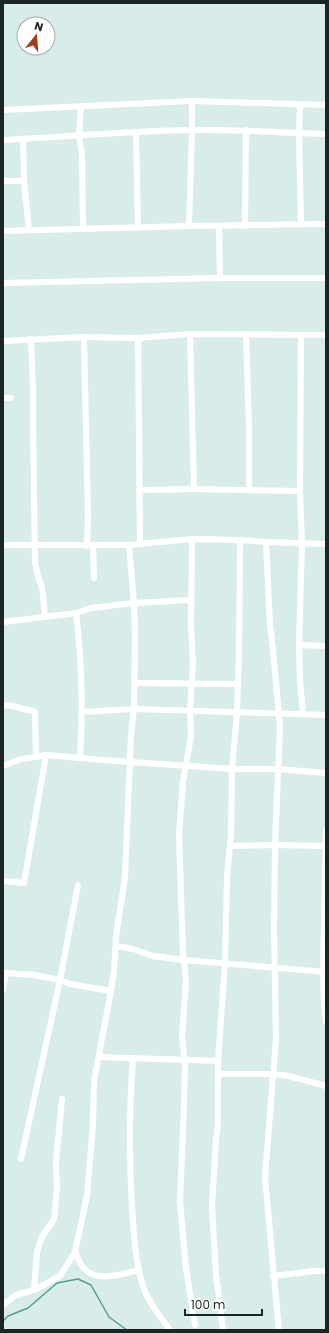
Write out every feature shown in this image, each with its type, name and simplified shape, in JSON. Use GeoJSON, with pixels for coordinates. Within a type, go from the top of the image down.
{"type":"FeatureCollection","features":[{"type":"Feature","properties":{"kind":"street"},"geometry":{"type":"LineString","coordinates":[[189,226],[192,102]]}},
{"type":"Feature","properties":{"kind":"street"},"geometry":{"type":"LineString","coordinates":[[3,110],[81,108],[192,102],[326,105]]}},
{"type":"Feature","properties":{"kind":"street"},"geometry":{"type":"LineString","coordinates":[[300,105],[299,133],[301,224]]}},
{"type":"Feature","properties":{"kind":"street"},"geometry":{"type":"LineString","coordinates":[[81,108],[79,135],[82,155],[83,229]]}},
{"type":"Feature","properties":{"kind":"street"},"geometry":{"type":"LineString","coordinates":[[3,140],[192,130],[246,130],[326,134]]}},
{"type":"Feature","properties":{"kind":"street"},"geometry":{"type":"LineString","coordinates":[[245,226],[246,130]]}},
{"type":"Feature","properties":{"kind":"street"},"geometry":{"type":"LineString","coordinates":[[136,132],[138,228]]}},
{"type":"Feature","properties":{"kind":"street"},"geometry":{"type":"LineString","coordinates":[[23,139],[24,181],[29,230]]}},
{"type":"Feature","properties":{"kind":"street"},"geometry":{"type":"LineString","coordinates":[[3,181],[24,181]]}},
{"type":"Feature","properties":{"kind":"street"},"geometry":{"type":"LineString","coordinates":[[3,231],[326,224]]}},
{"type":"Feature","properties":{"kind":"street"},"geometry":{"type":"LineString","coordinates":[[218,226],[220,278]]}},
{"type":"Feature","properties":{"kind":"street"},"geometry":{"type":"LineString","coordinates":[[3,283],[220,278],[326,278]]}},
{"type":"Feature","properties":{"kind":"street"},"geometry":{"type":"LineString","coordinates":[[190,334],[194,489]]}},
{"type":"Feature","properties":{"kind":"street"},"geometry":{"type":"LineString","coordinates":[[3,341],[31,339],[138,338],[190,334],[326,335]]}},
{"type":"Feature","properties":{"kind":"street"},"geometry":{"type":"LineString","coordinates":[[246,334],[249,426],[249,490]]}},
{"type":"Feature","properties":{"kind":"street"},"geometry":{"type":"LineString","coordinates":[[301,335],[300,491],[302,544],[299,645],[303,714]]}},
{"type":"Feature","properties":{"kind":"street"},"geometry":{"type":"LineString","coordinates":[[84,338],[88,517],[94,578]]}},
{"type":"Feature","properties":{"kind":"street"},"geometry":{"type":"LineString","coordinates":[[138,338],[140,544]]}},
{"type":"Feature","properties":{"kind":"street"},"geometry":{"type":"LineString","coordinates":[[31,339],[34,389],[32,422],[35,563],[42,587],[45,616]]}},
{"type":"Feature","properties":{"kind":"street"},"geometry":{"type":"LineString","coordinates":[[3,398],[11,398]]}},
{"type":"Feature","properties":{"kind":"street"},"geometry":{"type":"LineString","coordinates":[[139,490],[194,489],[300,491]]}},
{"type":"Feature","properties":{"kind":"street"},"geometry":{"type":"LineString","coordinates":[[3,545],[129,545],[192,539],[326,544]]}},
{"type":"Feature","properties":{"kind":"street"},"geometry":{"type":"LineString","coordinates":[[192,539],[191,626],[193,663],[190,711],[191,737],[183,781],[179,835],[186,981],[182,1037],[184,1059],[184,1105],[180,1201],[186,1268],[195,1325]]}},
{"type":"Feature","properties":{"kind":"street"},"geometry":{"type":"LineString","coordinates":[[223,1330],[216,1274],[212,1206],[218,1123],[218,1062],[226,963],[227,884],[230,846],[232,768],[237,712],[240,540]]}},
{"type":"Feature","properties":{"kind":"street"},"geometry":{"type":"LineString","coordinates":[[266,542],[270,625],[280,727],[275,845],[274,967],[276,1039],[266,1177],[273,1276],[279,1330]]}},
{"type":"Feature","properties":{"kind":"street"},"geometry":{"type":"LineString","coordinates":[[3,1305],[16,1295],[34,1290],[60,1276],[75,1252],[87,1196],[94,1081],[111,991],[125,877],[130,761],[134,709],[134,602],[129,545]]}},
{"type":"Feature","properties":{"kind":"street"},"geometry":{"type":"LineString","coordinates":[[3,622],[76,613],[91,608],[134,602],[191,600]]}},
{"type":"Feature","properties":{"kind":"street"},"geometry":{"type":"LineString","coordinates":[[76,613],[81,653],[82,712],[80,758]]}},
{"type":"Feature","properties":{"kind":"street"},"geometry":{"type":"LineString","coordinates":[[299,645],[326,646]]}},
{"type":"Feature","properties":{"kind":"street"},"geometry":{"type":"LineString","coordinates":[[134,682],[237,684]]}},
{"type":"Feature","properties":{"kind":"street"},"geometry":{"type":"LineString","coordinates":[[3,706],[9,705],[36,712],[36,757]]}},
{"type":"Feature","properties":{"kind":"street"},"geometry":{"type":"LineString","coordinates":[[82,712],[134,709],[326,715]]}},
{"type":"Feature","properties":{"kind":"street"},"geometry":{"type":"LineString","coordinates":[[3,881],[24,883],[46,755]]}},
{"type":"Feature","properties":{"kind":"street"},"geometry":{"type":"LineString","coordinates":[[3,766],[20,759],[46,755],[326,773]]}},
{"type":"Feature","properties":{"kind":"street"},"geometry":{"type":"LineString","coordinates":[[326,831],[324,1004],[326,1022]]}},
{"type":"Feature","properties":{"kind":"street"},"geometry":{"type":"LineString","coordinates":[[230,846],[326,846]]}},
{"type":"Feature","properties":{"kind":"street"},"geometry":{"type":"LineString","coordinates":[[21,1159],[60,980],[78,885]]}},
{"type":"Feature","properties":{"kind":"street"},"geometry":{"type":"LineString","coordinates":[[116,946],[133,949],[153,956],[184,960],[325,972]]}},
{"type":"Feature","properties":{"kind":"street"},"geometry":{"type":"LineString","coordinates":[[3,989],[6,973],[34,975],[60,980],[70,984],[111,991]]}},
{"type":"Feature","properties":{"kind":"street"},"geometry":{"type":"LineString","coordinates":[[99,1057],[184,1059],[218,1062]]}},
{"type":"Feature","properties":{"kind":"street"},"geometry":{"type":"LineString","coordinates":[[133,1058],[131,1085],[130,1166],[135,1247],[143,1287],[150,1302],[170,1330]]}},
{"type":"Feature","properties":{"kind":"street"},"geometry":{"type":"LineString","coordinates":[[218,1074],[273,1074],[289,1076],[326,1086]]}},
{"type":"Feature","properties":{"kind":"street"},"geometry":{"type":"LineString","coordinates":[[34,1290],[37,1252],[42,1237],[54,1219],[57,1187],[56,1162],[62,1099]]}},
{"type":"Feature","properties":{"kind":"street"},"geometry":{"type":"LineString","coordinates":[[75,1252],[83,1267],[93,1275],[108,1277],[140,1270]]}},
{"type":"Feature","properties":{"kind":"street"},"geometry":{"type":"LineString","coordinates":[[273,1276],[326,1271]]}},
{"type":"Feature","properties":{"kind":"waterway"},"geometry":{"type":"LineString","coordinates":[[3,1321],[8,1316],[28,1308],[57,1283],[78,1279],[91,1285],[109,1317],[127,1330]]}}]}
